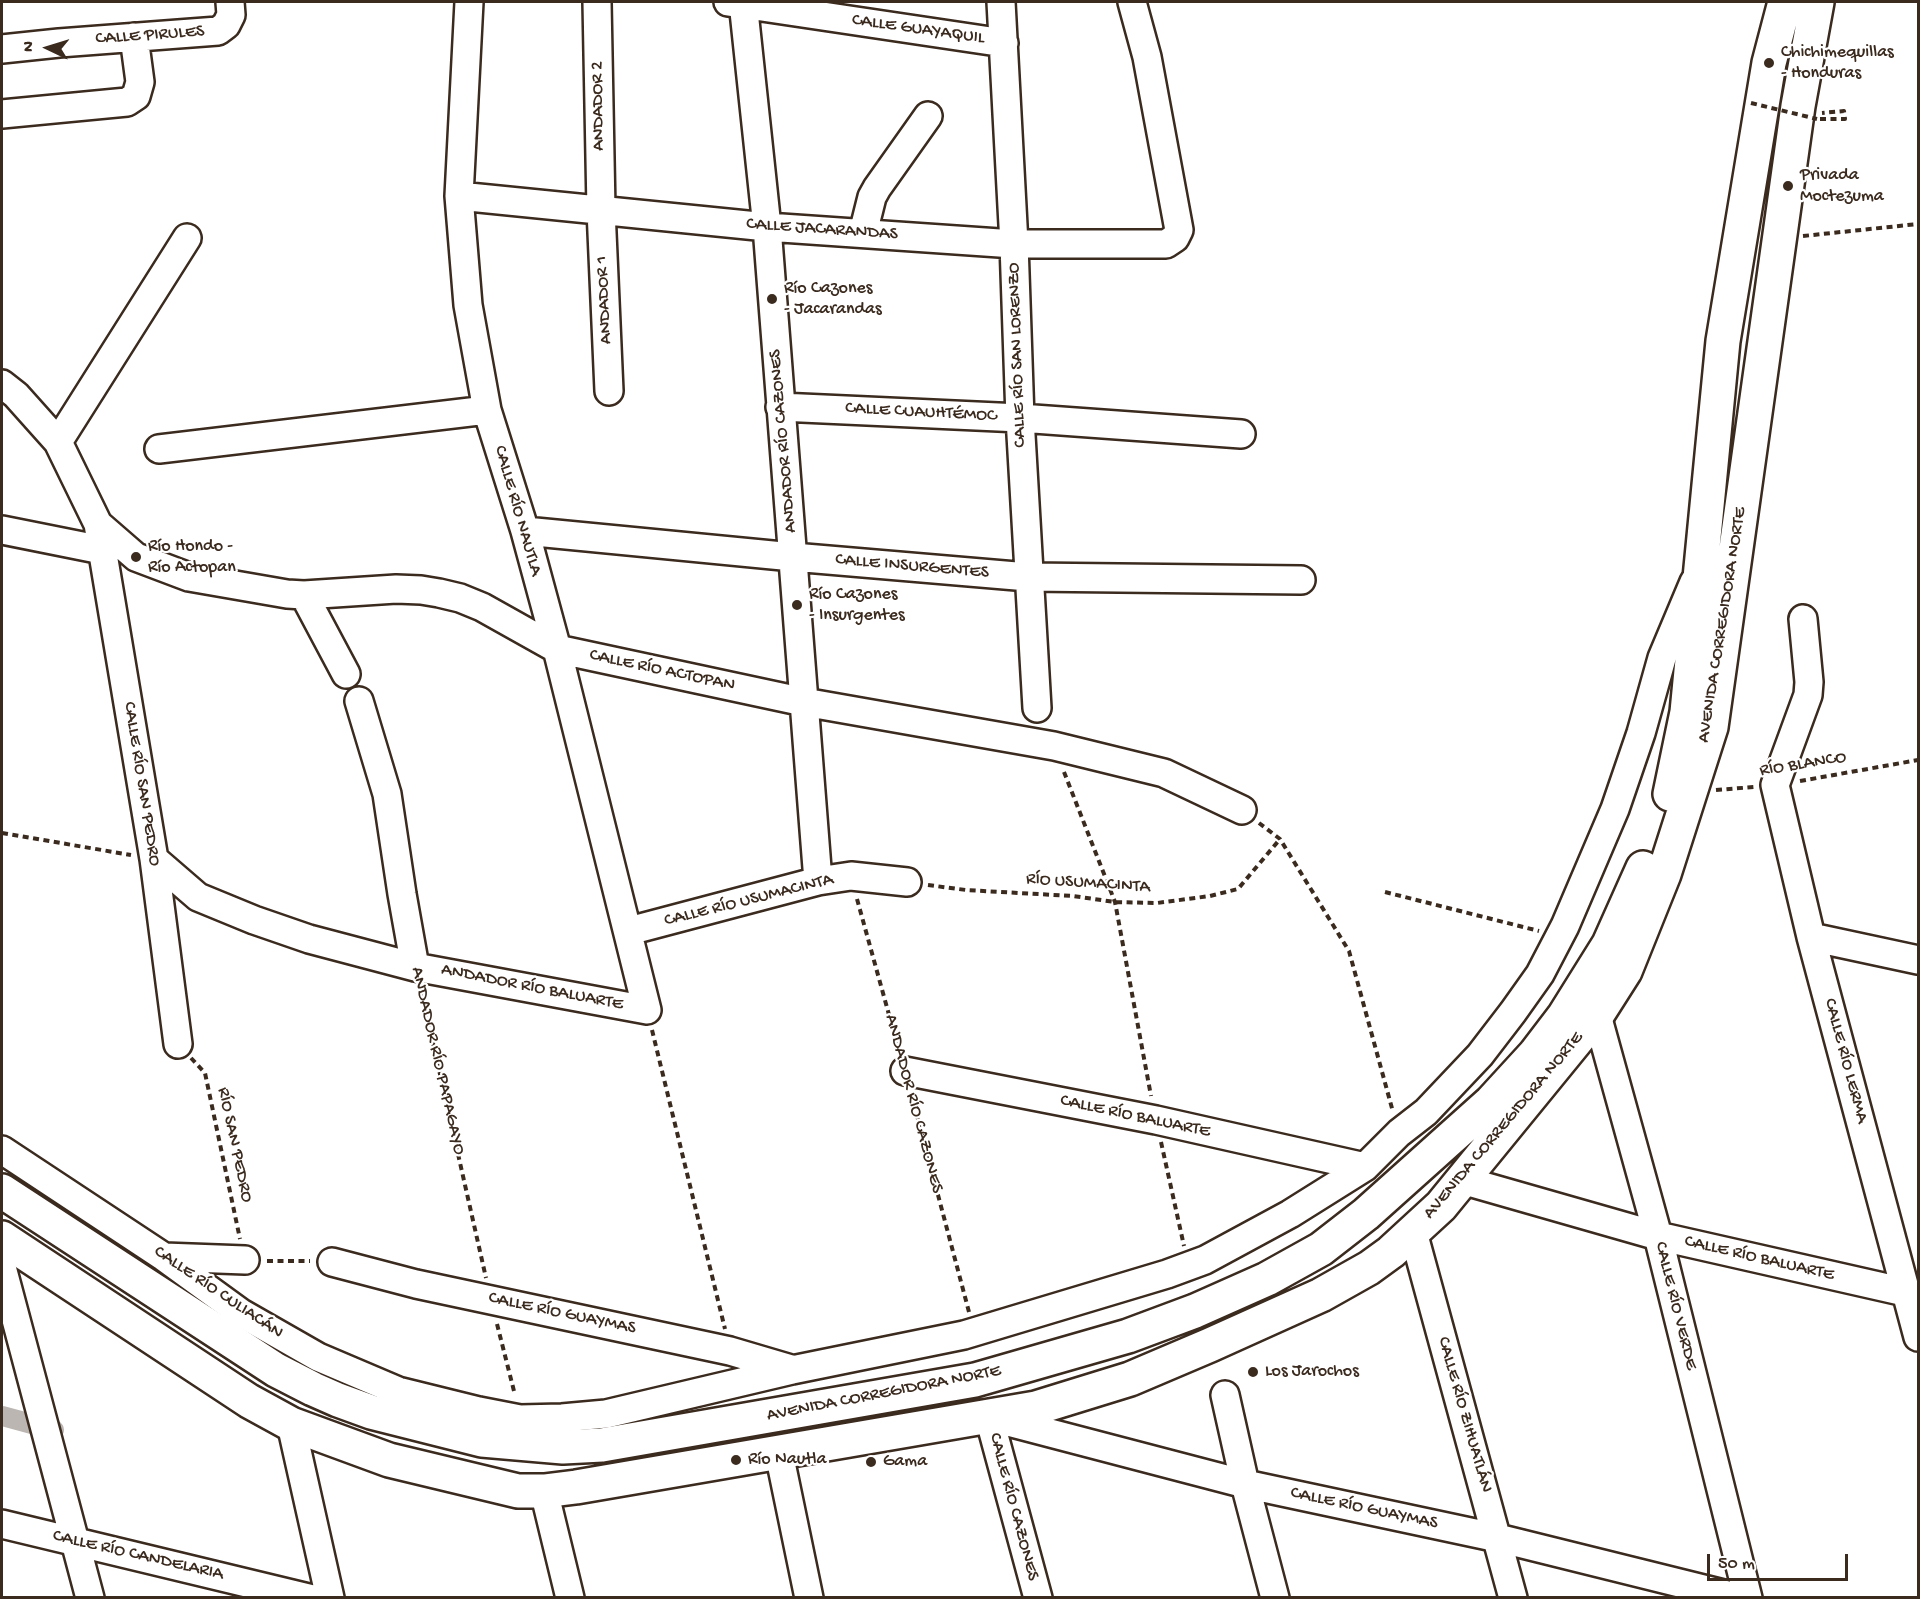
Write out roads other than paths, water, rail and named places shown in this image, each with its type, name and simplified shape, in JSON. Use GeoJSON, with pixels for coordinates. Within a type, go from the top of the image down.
{"type":"FeatureCollection","features":[{"type":"Feature","properties":{"kind":"main road","name":"AVENIDA CORREGIDORA NORTE"},"geometry":{"type":"LineString","coordinates":[[2,1191],[298,1370],[338,1400],[401,1406],[482,1440],[563,1447],[602,1445],[975,1380],[1128,1336],[1195,1311],[1267,1279],[1321,1249],[1366,1214],[1491,1102],[1535,1054],[1564,1016],[1609,944],[1650,854],[1672,788],[1687,712],[1723,341],[1755,113],[1784,2]]}},
{"type":"Feature","properties":{"kind":"main road","name":"AVENIDA CORREGIDORA NORTE"},"geometry":{"type":"LineString","coordinates":[[2,1238],[249,1401],[291,1424],[389,1460],[518,1491],[544,1491],[1036,1408],[1130,1379],[1321,1295],[1370,1268],[1441,1206],[1597,1015],[1624,972],[1664,874],[1711,727],[1780,238],[1811,121],[1817,2]]}},
{"type":"Feature","properties":{"kind":"main road"},"geometry":{"type":"LineString","coordinates":[[1755,113],[1811,121]]}},
{"type":"Feature","properties":{"kind":"street","name":"CALLE RÍO NAUTLA"},"geometry":{"type":"LineString","coordinates":[[469,2],[459,196],[468,305],[487,410],[525,531],[629,931],[647,1010]]}},
{"type":"Feature","properties":{"kind":"street","name":"ANDADOR 2"},"geometry":{"type":"LineString","coordinates":[[597,2],[601,210]]}},
{"type":"Feature","properties":{"kind":"street","name":"CALLE RÍO SAN LORENZO"},"geometry":{"type":"LineString","coordinates":[[1001,2],[1036,708]]}},
{"type":"Feature","properties":{"kind":"street","name":"CALLE JACARANDAS"},"geometry":{"type":"LineString","coordinates":[[459,196],[767,227],[1014,244],[1166,244],[1175,238],[1179,230],[1147,57],[1132,2]]}},
{"type":"Feature","properties":{"kind":"street","name":"CALLE GUAYAQUIL"},"geometry":{"type":"LineString","coordinates":[[738,3],[1004,43]]}},
{"type":"Feature","properties":{"kind":"street","name":"ANDADOR RÍO CAZONES"},"geometry":{"type":"LineString","coordinates":[[738,3],[767,227],[818,881]]}},
{"type":"Feature","properties":{"kind":"street","name":"CALLE PIRULES"},"geometry":{"type":"LineString","coordinates":[[2,49],[218,31],[228,13]]}},
{"type":"Feature","properties":{"kind":"street"},"geometry":{"type":"LineString","coordinates":[[2,114],[127,102],[136,96],[140,82],[134,37]]}},
{"type":"Feature","properties":{"kind":"street"},"geometry":{"type":"LineString","coordinates":[[863,233],[877,188],[928,116]]}},
{"type":"Feature","properties":{"kind":"street","name":"ANDADOR 1"},"geometry":{"type":"LineString","coordinates":[[601,210],[609,391]]}},
{"type":"Feature","properties":{"kind":"street"},"geometry":{"type":"LineString","coordinates":[[58,442],[188,238]]}},
{"type":"Feature","properties":{"kind":"street"},"geometry":{"type":"LineString","coordinates":[[2,384],[16,395],[58,442],[100,537]]}},
{"type":"Feature","properties":{"kind":"street","name":"CALLE CUAUHTÉMOC"},"geometry":{"type":"LineString","coordinates":[[780,407],[1020,418],[1240,434]]}},
{"type":"Feature","properties":{"kind":"street"},"geometry":{"type":"LineString","coordinates":[[159,449],[487,410]]}},
{"type":"Feature","properties":{"kind":"street","name":"CALLE RÍO ACTOPAN"},"geometry":{"type":"LineString","coordinates":[[2,530],[100,537],[136,557],[189,577],[304,596],[396,589],[439,592],[482,607],[556,649],[804,702],[1054,746],[1164,773],[1242,810]]}},
{"type":"Feature","properties":{"kind":"street","name":"CALLE INSURGENTES"},"geometry":{"type":"LineString","coordinates":[[525,531],[1028,578],[1301,580]]}},
{"type":"Feature","properties":{"kind":"street","name":"CALLE RÍO SAN PEDRO"},"geometry":{"type":"LineString","coordinates":[[100,537],[154,859],[178,1044]]}},
{"type":"Feature","properties":{"kind":"street"},"geometry":{"type":"LineString","coordinates":[[401,1406],[479,1411],[520,1419],[606,1414],[792,1370],[974,1333],[1189,1267],[1290,1214],[1365,1167],[1399,1133],[1426,1112],[1480,1055],[1540,974],[1560,936],[1615,809],[1641,733],[1662,658],[1701,564]]}},
{"type":"Feature","properties":{"kind":"street"},"geometry":{"type":"LineString","coordinates":[[304,596],[346,674]]}},
{"type":"Feature","properties":{"kind":"street","name":"CALLE RÍO LERMA"},"geometry":{"type":"LineString","coordinates":[[1803,619],[1809,682],[1808,695],[1775,785],[1811,937],[1913,1293],[1918,1337]]}},
{"type":"Feature","properties":{"kind":"street","name":"ANDADOR RÍO PAPAGAYO"},"geometry":{"type":"LineString","coordinates":[[359,701],[387,794],[415,967]]}},
{"type":"Feature","properties":{"kind":"street","name":"ANDADOR RÍO BALUARTE"},"geometry":{"type":"LineString","coordinates":[[154,859],[198,897],[309,939],[415,967],[647,1010]]}},
{"type":"Feature","properties":{"kind":"street","name":"CALLE RÍO USUMACINTA"},"geometry":{"type":"LineString","coordinates":[[629,931],[818,881],[851,876],[907,882]]}},
{"type":"Feature","properties":{"kind":"street"},"geometry":{"type":"LineString","coordinates":[[1811,937],[1918,960]]}},
{"type":"Feature","properties":{"kind":"street","name":"CALLE RÍO VERDE"},"geometry":{"type":"LineString","coordinates":[[1597,1015],[1658,1236],[1748,1598]]}},
{"type":"Feature","properties":{"kind":"street","name":"CALLE RÍO BALUARTE"},"geometry":{"type":"LineString","coordinates":[[905,1071],[1156,1120],[1365,1167]]}},
{"type":"Feature","properties":{"kind":"street","name":"CALLE RÍO CULIACÁN"},"geometry":{"type":"LineString","coordinates":[[2,1150],[164,1257],[241,1313],[298,1370]]}},
{"type":"Feature","properties":{"kind":"street","name":"CALLE RÍO BALUARTE"},"geometry":{"type":"LineString","coordinates":[[1462,1180],[1658,1236],[1913,1293]]}},
{"type":"Feature","properties":{"kind":"street","name":"CALLE RÍO ZIHUATLÁN"},"geometry":{"type":"LineString","coordinates":[[1413,1232],[1514,1598]]}},
{"type":"Feature","properties":{"kind":"street"},"geometry":{"type":"LineString","coordinates":[[164,1257],[245,1260]]}},
{"type":"Feature","properties":{"kind":"street","name":"CALLE RÍO GUAYMAS"},"geometry":{"type":"LineString","coordinates":[[332,1262],[416,1284],[730,1351],[792,1370]]}},
{"type":"Feature","properties":{"kind":"street"},"geometry":{"type":"LineString","coordinates":[[2,1267],[90,1598]]}},
{"type":"Feature","properties":{"kind":"street"},"geometry":{"type":"LineString","coordinates":[[1225,1395],[1245,1484],[1275,1598]]}},
{"type":"Feature","properties":{"kind":"street","name":"CALLE RÍO GUAYMAS"},"geometry":{"type":"LineString","coordinates":[[988,1417],[1245,1484],[1498,1538],[1740,1598]]}},
{"type":"Feature","properties":{"kind":"street","name":"CALLE RÍO CAZONES"},"geometry":{"type":"LineString","coordinates":[[988,1417],[1038,1598]]}},
{"type":"Feature","properties":{"kind":"street"},"geometry":{"type":"LineString","coordinates":[[291,1424],[330,1598]]}},
{"type":"Feature","properties":{"kind":"street"},"geometry":{"type":"LineString","coordinates":[[779,1453],[809,1598]]}},
{"type":"Feature","properties":{"kind":"street"},"geometry":{"type":"LineString","coordinates":[[544,1491],[570,1598]]}},
{"type":"Feature","properties":{"kind":"street","name":"CALLE RÍO CANDELARIA"},"geometry":{"type":"LineString","coordinates":[[2,1524],[309,1598]]}},
{"type":"Feature","properties":{"kind":"waterway"},"geometry":{"type":"LineString","coordinates":[[2,1416],[54,1430]]}},
{"type":"Feature","properties":{"kind":"place","name":"Chichimequillas - Honduras"},"geometry":{"type":"Point","coordinates":[1769,63]}},
{"type":"Feature","properties":{"kind":"place","name":"Privada Moctezuma"},"geometry":{"type":"Point","coordinates":[1788,186]}},
{"type":"Feature","properties":{"kind":"place","name":"Río Cazones - Jacarandas"},"geometry":{"type":"Point","coordinates":[772,299]}},
{"type":"Feature","properties":{"kind":"place","name":"Río Hondo - Río Actopan"},"geometry":{"type":"Point","coordinates":[136,557]}},
{"type":"Feature","properties":{"kind":"place","name":"Río Cazones - Insurgentes"},"geometry":{"type":"Point","coordinates":[797,605]}},
{"type":"Feature","properties":{"kind":"place","name":"Los Jarochos"},"geometry":{"type":"Point","coordinates":[1253,1372]}},
{"type":"Feature","properties":{"kind":"place","name":"Río Nautla"},"geometry":{"type":"Point","coordinates":[736,1460]}},
{"type":"Feature","properties":{"kind":"place","name":"Gama"},"geometry":{"type":"Point","coordinates":[871,1462]}}]}
